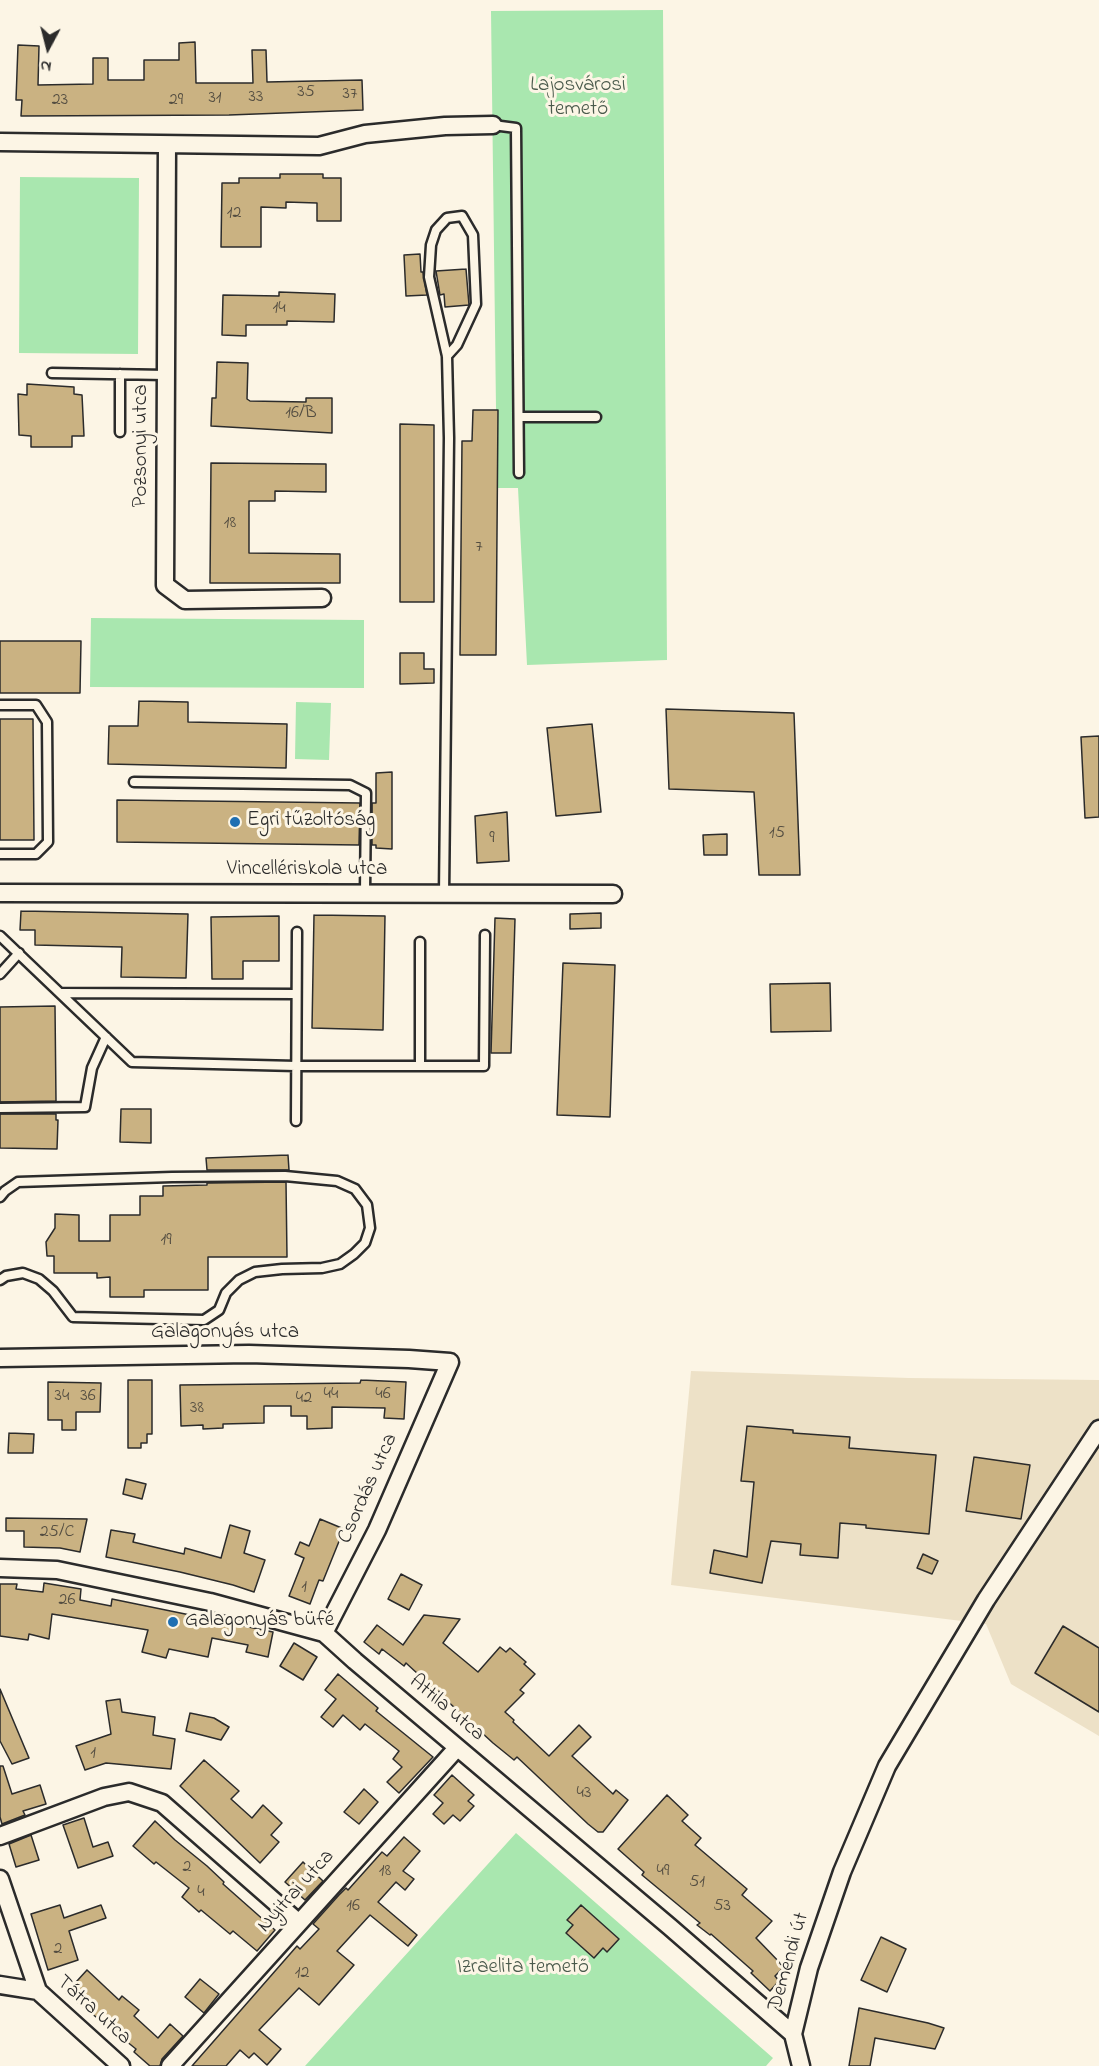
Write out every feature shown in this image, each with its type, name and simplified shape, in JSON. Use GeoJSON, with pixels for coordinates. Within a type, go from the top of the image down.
{"type":"FeatureCollection","features":[{"type":"Feature","properties":{"kind":"street"},"geometry":{"type":"LineString","coordinates":[[0,142],[319,146],[365,134],[445,126],[493,125]]}},
{"type":"Feature","properties":{"kind":"street","name":"Pozsonyi utca"},"geometry":{"type":"LineString","coordinates":[[166,145],[165,585],[185,600],[322,598]]}},
{"type":"Feature","properties":{"kind":"street","name":"Vincellériskola utca"},"geometry":{"type":"LineString","coordinates":[[0,893],[613,894]]}},
{"type":"Feature","properties":{"kind":"street","name":"Galagonyás utca"},"geometry":{"type":"LineString","coordinates":[[0,1358],[249,1354],[450,1362]]}},
{"type":"Feature","properties":{"kind":"street","name":"Csordás utca"},"geometry":{"type":"LineString","coordinates":[[324,1633],[377,1530],[450,1362]]}},
{"type":"Feature","properties":{"kind":"street","name":"Deméndi út"},"geometry":{"type":"LineString","coordinates":[[801,2066],[793,2034],[808,1968],[842,1872],[887,1766],[986,1600],[1099,1430]]}},
{"type":"Feature","properties":{"kind":"street","name":"Attila utca"},"geometry":{"type":"LineString","coordinates":[[0,1568],[57,1570],[210,1602],[324,1633],[793,2034]]}},
{"type":"Feature","properties":{"kind":"street","name":"Nyitrai utca"},"geometry":{"type":"LineString","coordinates":[[170,2066],[457,1748]]}},
{"type":"Feature","properties":{"kind":"street"},"geometry":{"type":"LineString","coordinates":[[0,1836],[104,1797],[129,1792],[162,1803],[299,1923]]}},
{"type":"Feature","properties":{"kind":"street"},"geometry":{"type":"LineString","coordinates":[[0,1879],[38,1991]]}},
{"type":"Feature","properties":{"kind":"street","name":"Tátra utca"},"geometry":{"type":"LineString","coordinates":[[0,1985],[38,1991],[121,2066]]}},
{"type":"Feature","properties":{"kind":"lane"},"geometry":{"type":"LineString","coordinates":[[493,125],[516,128],[519,473]]}},
{"type":"Feature","properties":{"kind":"lane"},"geometry":{"type":"LineString","coordinates":[[444,895],[447,356],[429,277],[431,244],[436,230],[447,218],[462,216],[473,235],[476,304],[457,345],[447,356]]}},
{"type":"Feature","properties":{"kind":"lane"},"geometry":{"type":"LineString","coordinates":[[52,373],[166,375]]}},
{"type":"Feature","properties":{"kind":"lane"},"geometry":{"type":"LineString","coordinates":[[120,374],[120,432]]}},
{"type":"Feature","properties":{"kind":"lane"},"geometry":{"type":"LineString","coordinates":[[519,417],[596,417]]}},
{"type":"Feature","properties":{"kind":"lane"},"geometry":{"type":"LineString","coordinates":[[0,705],[36,705],[47,722],[48,831],[48,843],[36,854],[0,854]]}},
{"type":"Feature","properties":{"kind":"lane"},"geometry":{"type":"LineString","coordinates":[[134,782],[350,785],[366,793],[365,893]]}},
{"type":"Feature","properties":{"kind":"lane"},"geometry":{"type":"LineString","coordinates":[[296,1121],[297,932]]}},
{"type":"Feature","properties":{"kind":"lane"},"geometry":{"type":"LineString","coordinates":[[0,936],[132,1062],[296,1066],[484,1066],[485,935]]}},
{"type":"Feature","properties":{"kind":"lane"},"geometry":{"type":"LineString","coordinates":[[420,942],[420,1065]]}},
{"type":"Feature","properties":{"kind":"lane"},"geometry":{"type":"LineString","coordinates":[[0,974],[19,953]]}},
{"type":"Feature","properties":{"kind":"lane"},"geometry":{"type":"LineString","coordinates":[[62,993],[296,994]]}},
{"type":"Feature","properties":{"kind":"lane"},"geometry":{"type":"LineString","coordinates":[[0,1108],[85,1107],[92,1068],[106,1037]]}},
{"type":"Feature","properties":{"kind":"lane"},"geometry":{"type":"LineString","coordinates":[[0,1197],[4,1191],[18,1182],[285,1176],[337,1181],[356,1189],[367,1205],[370,1228],[365,1242],[354,1254],[339,1264],[322,1268],[255,1272],[239,1281],[226,1293],[219,1310],[204,1320],[73,1317],[39,1279],[23,1273],[6,1276],[0,1280]]}},
{"type":"Feature","properties":{"kind":"shaded area"},"geometry":{"type":"Polygon","coordinates":[[[691,1371],[909,1378],[1099,1380],[1099,1736],[1011,1684],[986,1624],[671,1585],[691,1371]]]}},
{"type":"Feature","properties":{"kind":"green space","name":"Lajosvárosi temető"},"geometry":{"type":"Polygon","coordinates":[[[663,10],[667,660],[527,665],[518,488],[497,488],[491,11],[663,10]]]}},
{"type":"Feature","properties":{"kind":"green space"},"geometry":{"type":"Polygon","coordinates":[[[20,177],[139,178],[138,354],[19,353],[20,177]]]}},
{"type":"Feature","properties":{"kind":"green space"},"geometry":{"type":"Polygon","coordinates":[[[91,618],[364,620],[364,688],[90,687],[91,618]]]}},
{"type":"Feature","properties":{"kind":"green space"},"geometry":{"type":"Polygon","coordinates":[[[296,702],[331,703],[329,760],[295,759],[296,702]]]}},
{"type":"Feature","properties":{"kind":"green space","name":"Izraelita temető"},"geometry":{"type":"Polygon","coordinates":[[[516,1833],[773,2058],[766,2066],[305,2066],[516,1833]]]}},
{"type":"Feature","properties":{"kind":"building"},"geometry":{"type":"Polygon","coordinates":[[[195,42],[196,83],[253,83],[252,50],[266,50],[267,82],[362,80],[363,110],[229,115],[21,116],[22,100],[16,100],[18,45],[39,46],[38,85],[93,84],[93,58],[108,58],[108,80],[144,80],[144,60],[179,60],[179,43],[195,42]]]}},
{"type":"Feature","properties":{"kind":"building"},"geometry":{"type":"Polygon","coordinates":[[[280,174],[323,174],[323,178],[341,178],[341,221],[317,221],[317,203],[286,202],[286,208],[261,207],[261,247],[221,247],[222,183],[239,183],[239,178],[280,178],[280,174]]]}},
{"type":"Feature","properties":{"kind":"building"},"geometry":{"type":"Polygon","coordinates":[[[420,254],[421,272],[423,272],[427,295],[406,296],[404,255],[420,254]]]}},
{"type":"Feature","properties":{"kind":"building"},"geometry":{"type":"Polygon","coordinates":[[[466,269],[469,305],[445,307],[444,294],[440,295],[436,271],[466,269]]]}},
{"type":"Feature","properties":{"kind":"building"},"geometry":{"type":"Polygon","coordinates":[[[279,292],[335,294],[334,322],[287,321],[287,325],[246,325],[246,336],[222,335],[223,295],[279,296],[279,292]]]}},
{"type":"Feature","properties":{"kind":"building"},"geometry":{"type":"Polygon","coordinates":[[[217,362],[248,363],[247,399],[250,401],[306,402],[306,398],[332,398],[332,433],[211,426],[212,398],[216,398],[217,362]]]}},
{"type":"Feature","properties":{"kind":"building"},"geometry":{"type":"Polygon","coordinates":[[[27,384],[74,387],[74,394],[82,395],[84,436],[72,436],[72,447],[31,447],[31,436],[19,435],[18,394],[27,395],[27,384]]]}},
{"type":"Feature","properties":{"kind":"building"},"geometry":{"type":"Polygon","coordinates":[[[473,410],[498,410],[496,655],[460,655],[462,441],[472,441],[473,410]]]}},
{"type":"Feature","properties":{"kind":"building"},"geometry":{"type":"Polygon","coordinates":[[[400,424],[434,425],[434,602],[400,602],[400,424]]]}},
{"type":"Feature","properties":{"kind":"building"},"geometry":{"type":"Polygon","coordinates":[[[211,463],[326,464],[326,492],[275,491],[275,501],[249,501],[249,553],[340,554],[340,583],[210,583],[211,463]]]}},
{"type":"Feature","properties":{"kind":"building"},"geometry":{"type":"Polygon","coordinates":[[[0,641],[81,641],[80,693],[0,693],[0,641]]]}},
{"type":"Feature","properties":{"kind":"building"},"geometry":{"type":"Polygon","coordinates":[[[400,653],[424,653],[424,669],[434,669],[434,683],[400,684],[400,653]]]}},
{"type":"Feature","properties":{"kind":"building"},"geometry":{"type":"Polygon","coordinates":[[[139,701],[188,702],[188,722],[287,724],[286,768],[108,764],[109,726],[138,726],[139,701]]]}},
{"type":"Feature","properties":{"kind":"building"},"geometry":{"type":"Polygon","coordinates":[[[666,709],[794,713],[800,875],[759,875],[754,792],[669,789],[666,709]]]}},
{"type":"Feature","properties":{"kind":"building"},"geometry":{"type":"Polygon","coordinates":[[[0,719],[33,719],[34,840],[0,840],[0,719]]]}},
{"type":"Feature","properties":{"kind":"building"},"geometry":{"type":"Polygon","coordinates":[[[592,724],[601,812],[556,816],[547,728],[592,724]]]}},
{"type":"Feature","properties":{"kind":"building"},"geometry":{"type":"Polygon","coordinates":[[[1099,736],[1099,817],[1085,818],[1081,737],[1099,736]]]}},
{"type":"Feature","properties":{"kind":"building"},"geometry":{"type":"Polygon","coordinates":[[[392,772],[392,849],[376,848],[376,845],[372,845],[372,803],[376,803],[376,773],[392,772]]]}},
{"type":"Feature","properties":{"kind":"building","name":"Egri tűzoltóság"},"geometry":{"type":"Polygon","coordinates":[[[117,800],[360,803],[359,845],[117,842],[117,800]]]}},
{"type":"Feature","properties":{"kind":"building"},"geometry":{"type":"Polygon","coordinates":[[[507,812],[509,861],[477,863],[475,816],[507,812]]]}},
{"type":"Feature","properties":{"kind":"building"},"geometry":{"type":"Polygon","coordinates":[[[727,834],[727,855],[704,855],[703,835],[727,834]]]}},
{"type":"Feature","properties":{"kind":"building"},"geometry":{"type":"Polygon","coordinates":[[[21,911],[188,914],[186,978],[121,977],[122,947],[35,945],[35,930],[20,930],[21,911]]]}},
{"type":"Feature","properties":{"kind":"building"},"geometry":{"type":"Polygon","coordinates":[[[601,913],[601,928],[570,929],[570,914],[601,913]]]}},
{"type":"Feature","properties":{"kind":"building"},"geometry":{"type":"Polygon","coordinates":[[[314,915],[385,916],[383,1030],[312,1028],[314,915]]]}},
{"type":"Feature","properties":{"kind":"building"},"geometry":{"type":"Polygon","coordinates":[[[279,916],[279,961],[243,961],[243,979],[212,979],[211,917],[279,916]]]}},
{"type":"Feature","properties":{"kind":"building"},"geometry":{"type":"Polygon","coordinates":[[[495,918],[515,919],[511,1053],[491,1053],[495,918]]]}},
{"type":"Feature","properties":{"kind":"building"},"geometry":{"type":"Polygon","coordinates":[[[563,963],[615,965],[610,1117],[557,1115],[563,963]]]}},
{"type":"Feature","properties":{"kind":"building"},"geometry":{"type":"Polygon","coordinates":[[[830,983],[831,1031],[771,1032],[770,984],[830,983]]]}},
{"type":"Feature","properties":{"kind":"building"},"geometry":{"type":"Polygon","coordinates":[[[55,1006],[56,1101],[0,1102],[0,1007],[55,1006]]]}},
{"type":"Feature","properties":{"kind":"building"},"geometry":{"type":"Polygon","coordinates":[[[121,1109],[151,1109],[151,1143],[120,1142],[121,1109]]]}},
{"type":"Feature","properties":{"kind":"building"},"geometry":{"type":"Polygon","coordinates":[[[0,1114],[56,1114],[56,1120],[58,1120],[57,1149],[0,1148],[0,1114]]]}},
{"type":"Feature","properties":{"kind":"building"},"geometry":{"type":"Polygon","coordinates":[[[288,1155],[289,1170],[207,1170],[206,1158],[288,1155]]]}},
{"type":"Feature","properties":{"kind":"building"},"geometry":{"type":"Polygon","coordinates":[[[286,1182],[287,1257],[208,1257],[208,1290],[144,1290],[144,1297],[110,1297],[110,1277],[97,1278],[97,1273],[54,1273],[54,1256],[47,1256],[46,1242],[55,1228],[55,1214],[79,1215],[79,1241],[110,1241],[110,1215],[140,1215],[140,1196],[163,1196],[163,1186],[286,1182]]]}},
{"type":"Feature","properties":{"kind":"building"},"geometry":{"type":"Polygon","coordinates":[[[128,1380],[152,1380],[152,1434],[147,1434],[147,1443],[141,1443],[141,1448],[128,1448],[128,1380]]]}},
{"type":"Feature","properties":{"kind":"building"},"geometry":{"type":"Polygon","coordinates":[[[361,1380],[406,1382],[404,1419],[384,1418],[385,1408],[332,1407],[332,1428],[307,1429],[307,1416],[291,1416],[291,1406],[264,1406],[264,1423],[223,1424],[223,1428],[203,1429],[203,1425],[181,1426],[180,1385],[360,1383],[361,1380]]]}},
{"type":"Feature","properties":{"kind":"building"},"geometry":{"type":"Polygon","coordinates":[[[48,1382],[101,1383],[100,1412],[76,1412],[76,1430],[62,1430],[62,1420],[48,1420],[48,1382]]]}},
{"type":"Feature","properties":{"kind":"building"},"geometry":{"type":"Polygon","coordinates":[[[747,1426],[793,1430],[793,1433],[850,1437],[849,1448],[936,1455],[929,1534],[840,1523],[838,1558],[800,1555],[801,1544],[771,1541],[762,1583],[710,1573],[714,1550],[747,1557],[754,1482],[741,1481],[747,1426]]]}},
{"type":"Feature","properties":{"kind":"building"},"geometry":{"type":"Polygon","coordinates":[[[9,1433],[34,1434],[33,1453],[8,1453],[9,1433]]]}},
{"type":"Feature","properties":{"kind":"building"},"geometry":{"type":"Polygon","coordinates":[[[974,1457],[1030,1465],[1021,1519],[966,1511],[974,1457]]]}},
{"type":"Feature","properties":{"kind":"building"},"geometry":{"type":"Polygon","coordinates":[[[126,1479],[146,1484],[142,1499],[123,1494],[126,1479]]]}},
{"type":"Feature","properties":{"kind":"building"},"geometry":{"type":"Polygon","coordinates":[[[6,1518],[87,1519],[80,1552],[60,1548],[24,1547],[24,1531],[6,1531],[6,1518]]]}},
{"type":"Feature","properties":{"kind":"building"},"geometry":{"type":"Polygon","coordinates":[[[320,1519],[344,1529],[323,1581],[319,1580],[310,1604],[289,1596],[304,1558],[295,1554],[300,1542],[309,1546],[320,1519]]]}},
{"type":"Feature","properties":{"kind":"building"},"geometry":{"type":"Polygon","coordinates":[[[230,1525],[250,1531],[244,1553],[265,1560],[254,1592],[180,1572],[106,1557],[111,1530],[135,1534],[133,1542],[184,1554],[185,1548],[221,1558],[230,1525]]]}},
{"type":"Feature","properties":{"kind":"building"},"geometry":{"type":"Polygon","coordinates":[[[923,1554],[938,1561],[932,1574],[917,1568],[923,1554]]]}},
{"type":"Feature","properties":{"kind":"building"},"geometry":{"type":"Polygon","coordinates":[[[401,1574],[422,1585],[409,1610],[388,1599],[401,1574]]]}},
{"type":"Feature","properties":{"kind":"building"},"geometry":{"type":"Polygon","coordinates":[[[44,1583],[81,1589],[80,1600],[111,1606],[112,1599],[273,1632],[268,1657],[246,1652],[248,1645],[212,1638],[208,1657],[169,1649],[166,1658],[142,1652],[148,1630],[52,1614],[49,1639],[29,1634],[28,1640],[0,1636],[0,1584],[17,1584],[16,1589],[43,1592],[44,1583]]]}},
{"type":"Feature","properties":{"kind":"building"},"geometry":{"type":"Polygon","coordinates":[[[424,1615],[460,1619],[443,1643],[478,1672],[500,1647],[506,1652],[510,1648],[526,1662],[524,1664],[535,1674],[520,1690],[524,1693],[505,1712],[549,1756],[579,1725],[591,1737],[572,1756],[613,1794],[616,1790],[628,1800],[603,1832],[598,1832],[588,1824],[517,1757],[514,1760],[493,1743],[406,1663],[404,1666],[382,1649],[379,1654],[364,1642],[377,1625],[403,1645],[424,1615]]]}},
{"type":"Feature","properties":{"kind":"building"},"geometry":{"type":"Polygon","coordinates":[[[1063,1626],[1099,1648],[1099,1712],[1035,1673],[1063,1626]]]}},
{"type":"Feature","properties":{"kind":"building"},"geometry":{"type":"Polygon","coordinates":[[[294,1643],[317,1657],[303,1680],[280,1666],[294,1643]]]}},
{"type":"Feature","properties":{"kind":"building"},"geometry":{"type":"Polygon","coordinates":[[[338,1674],[378,1708],[376,1711],[433,1757],[399,1793],[387,1782],[402,1767],[393,1759],[399,1751],[365,1724],[360,1730],[343,1715],[333,1727],[321,1717],[336,1699],[325,1690],[338,1674]]]}},
{"type":"Feature","properties":{"kind":"building"},"geometry":{"type":"Polygon","coordinates":[[[0,1689],[29,1758],[12,1764],[0,1741],[0,1689]]]}},
{"type":"Feature","properties":{"kind":"building"},"geometry":{"type":"Polygon","coordinates":[[[120,1699],[122,1712],[155,1717],[153,1735],[175,1739],[171,1769],[106,1763],[85,1770],[76,1746],[111,1734],[106,1701],[120,1699]]]}},
{"type":"Feature","properties":{"kind":"building"},"geometry":{"type":"Polygon","coordinates":[[[190,1713],[214,1718],[229,1727],[221,1740],[186,1731],[190,1713]]]}},
{"type":"Feature","properties":{"kind":"building"},"geometry":{"type":"Polygon","coordinates":[[[204,1760],[239,1791],[231,1799],[252,1818],[263,1805],[282,1823],[271,1835],[279,1842],[260,1863],[180,1786],[204,1760]]]}},
{"type":"Feature","properties":{"kind":"building"},"geometry":{"type":"Polygon","coordinates":[[[0,1766],[3,1766],[12,1794],[40,1785],[46,1804],[23,1811],[25,1815],[2,1824],[0,1766]]]}},
{"type":"Feature","properties":{"kind":"building"},"geometry":{"type":"Polygon","coordinates":[[[452,1775],[474,1795],[468,1801],[474,1806],[460,1821],[453,1815],[444,1824],[433,1814],[443,1803],[434,1795],[452,1775]]]}},
{"type":"Feature","properties":{"kind":"building"},"geometry":{"type":"Polygon","coordinates":[[[364,1789],[378,1802],[359,1824],[344,1812],[364,1789]]]}},
{"type":"Feature","properties":{"kind":"building"},"geometry":{"type":"Polygon","coordinates":[[[667,1795],[688,1815],[682,1821],[701,1838],[695,1845],[747,1889],[742,1895],[772,1921],[756,1938],[784,1967],[775,1976],[779,1981],[770,1991],[751,1973],[753,1971],[711,1934],[697,1925],[700,1923],[642,1875],[644,1872],[618,1849],[667,1795]]]}},
{"type":"Feature","properties":{"kind":"building"},"geometry":{"type":"Polygon","coordinates":[[[84,1818],[93,1847],[108,1842],[113,1856],[78,1868],[63,1825],[84,1818]]]}},
{"type":"Feature","properties":{"kind":"building"},"geometry":{"type":"Polygon","coordinates":[[[155,1821],[275,1930],[257,1951],[233,1931],[230,1934],[201,1910],[199,1912],[182,1897],[189,1888],[156,1862],[154,1864],[133,1846],[155,1821]]]}},
{"type":"Feature","properties":{"kind":"building"},"geometry":{"type":"Polygon","coordinates":[[[31,1835],[39,1860],[16,1867],[9,1844],[31,1835]]]}},
{"type":"Feature","properties":{"kind":"building"},"geometry":{"type":"Polygon","coordinates":[[[404,1837],[420,1851],[403,1871],[414,1879],[405,1890],[396,1882],[378,1902],[417,1935],[408,1946],[370,1915],[337,1951],[354,1965],[319,2005],[299,1988],[259,2030],[281,2049],[267,2065],[254,2053],[249,2058],[240,2050],[226,2066],[192,2066],[297,1946],[300,1949],[319,1929],[313,1924],[339,1895],[346,1888],[348,1890],[382,1852],[387,1856],[404,1837]]]}},
{"type":"Feature","properties":{"kind":"building"},"geometry":{"type":"Polygon","coordinates":[[[303,1862],[323,1881],[305,1900],[285,1882],[303,1862]]]}},
{"type":"Feature","properties":{"kind":"building"},"geometry":{"type":"Polygon","coordinates":[[[60,1905],[64,1918],[101,1905],[106,1918],[69,1931],[78,1960],[48,1970],[31,1914],[60,1905]]]}},
{"type":"Feature","properties":{"kind":"building"},"geometry":{"type":"Polygon","coordinates":[[[581,1905],[619,1939],[607,1952],[603,1948],[594,1958],[566,1933],[573,1925],[567,1920],[581,1905]]]}},
{"type":"Feature","properties":{"kind":"building"},"geometry":{"type":"Polygon","coordinates":[[[881,1937],[906,1949],[887,1992],[861,1980],[881,1937]]]}},
{"type":"Feature","properties":{"kind":"building"},"geometry":{"type":"Polygon","coordinates":[[[87,1970],[119,2000],[122,1996],[139,2010],[134,2016],[158,2038],[170,2024],[183,2036],[162,2059],[160,2066],[150,2066],[134,2052],[136,2049],[66,1993],[87,1970]]]}},
{"type":"Feature","properties":{"kind":"building"},"geometry":{"type":"Polygon","coordinates":[[[200,1979],[219,1994],[204,2013],[185,1997],[200,1979]]]}},
{"type":"Feature","properties":{"kind":"building"},"geometry":{"type":"Polygon","coordinates":[[[859,2008],[944,2028],[935,2049],[875,2038],[870,2066],[849,2066],[859,2008]]]}},
{"type":"Feature","properties":{"kind":"place","name":"Egri tűzoltóság"},"geometry":{"type":"Point","coordinates":[235,822]}},
{"type":"Feature","properties":{"kind":"place","name":"Galagonyás büfé"},"geometry":{"type":"Point","coordinates":[173,1622]}}]}
